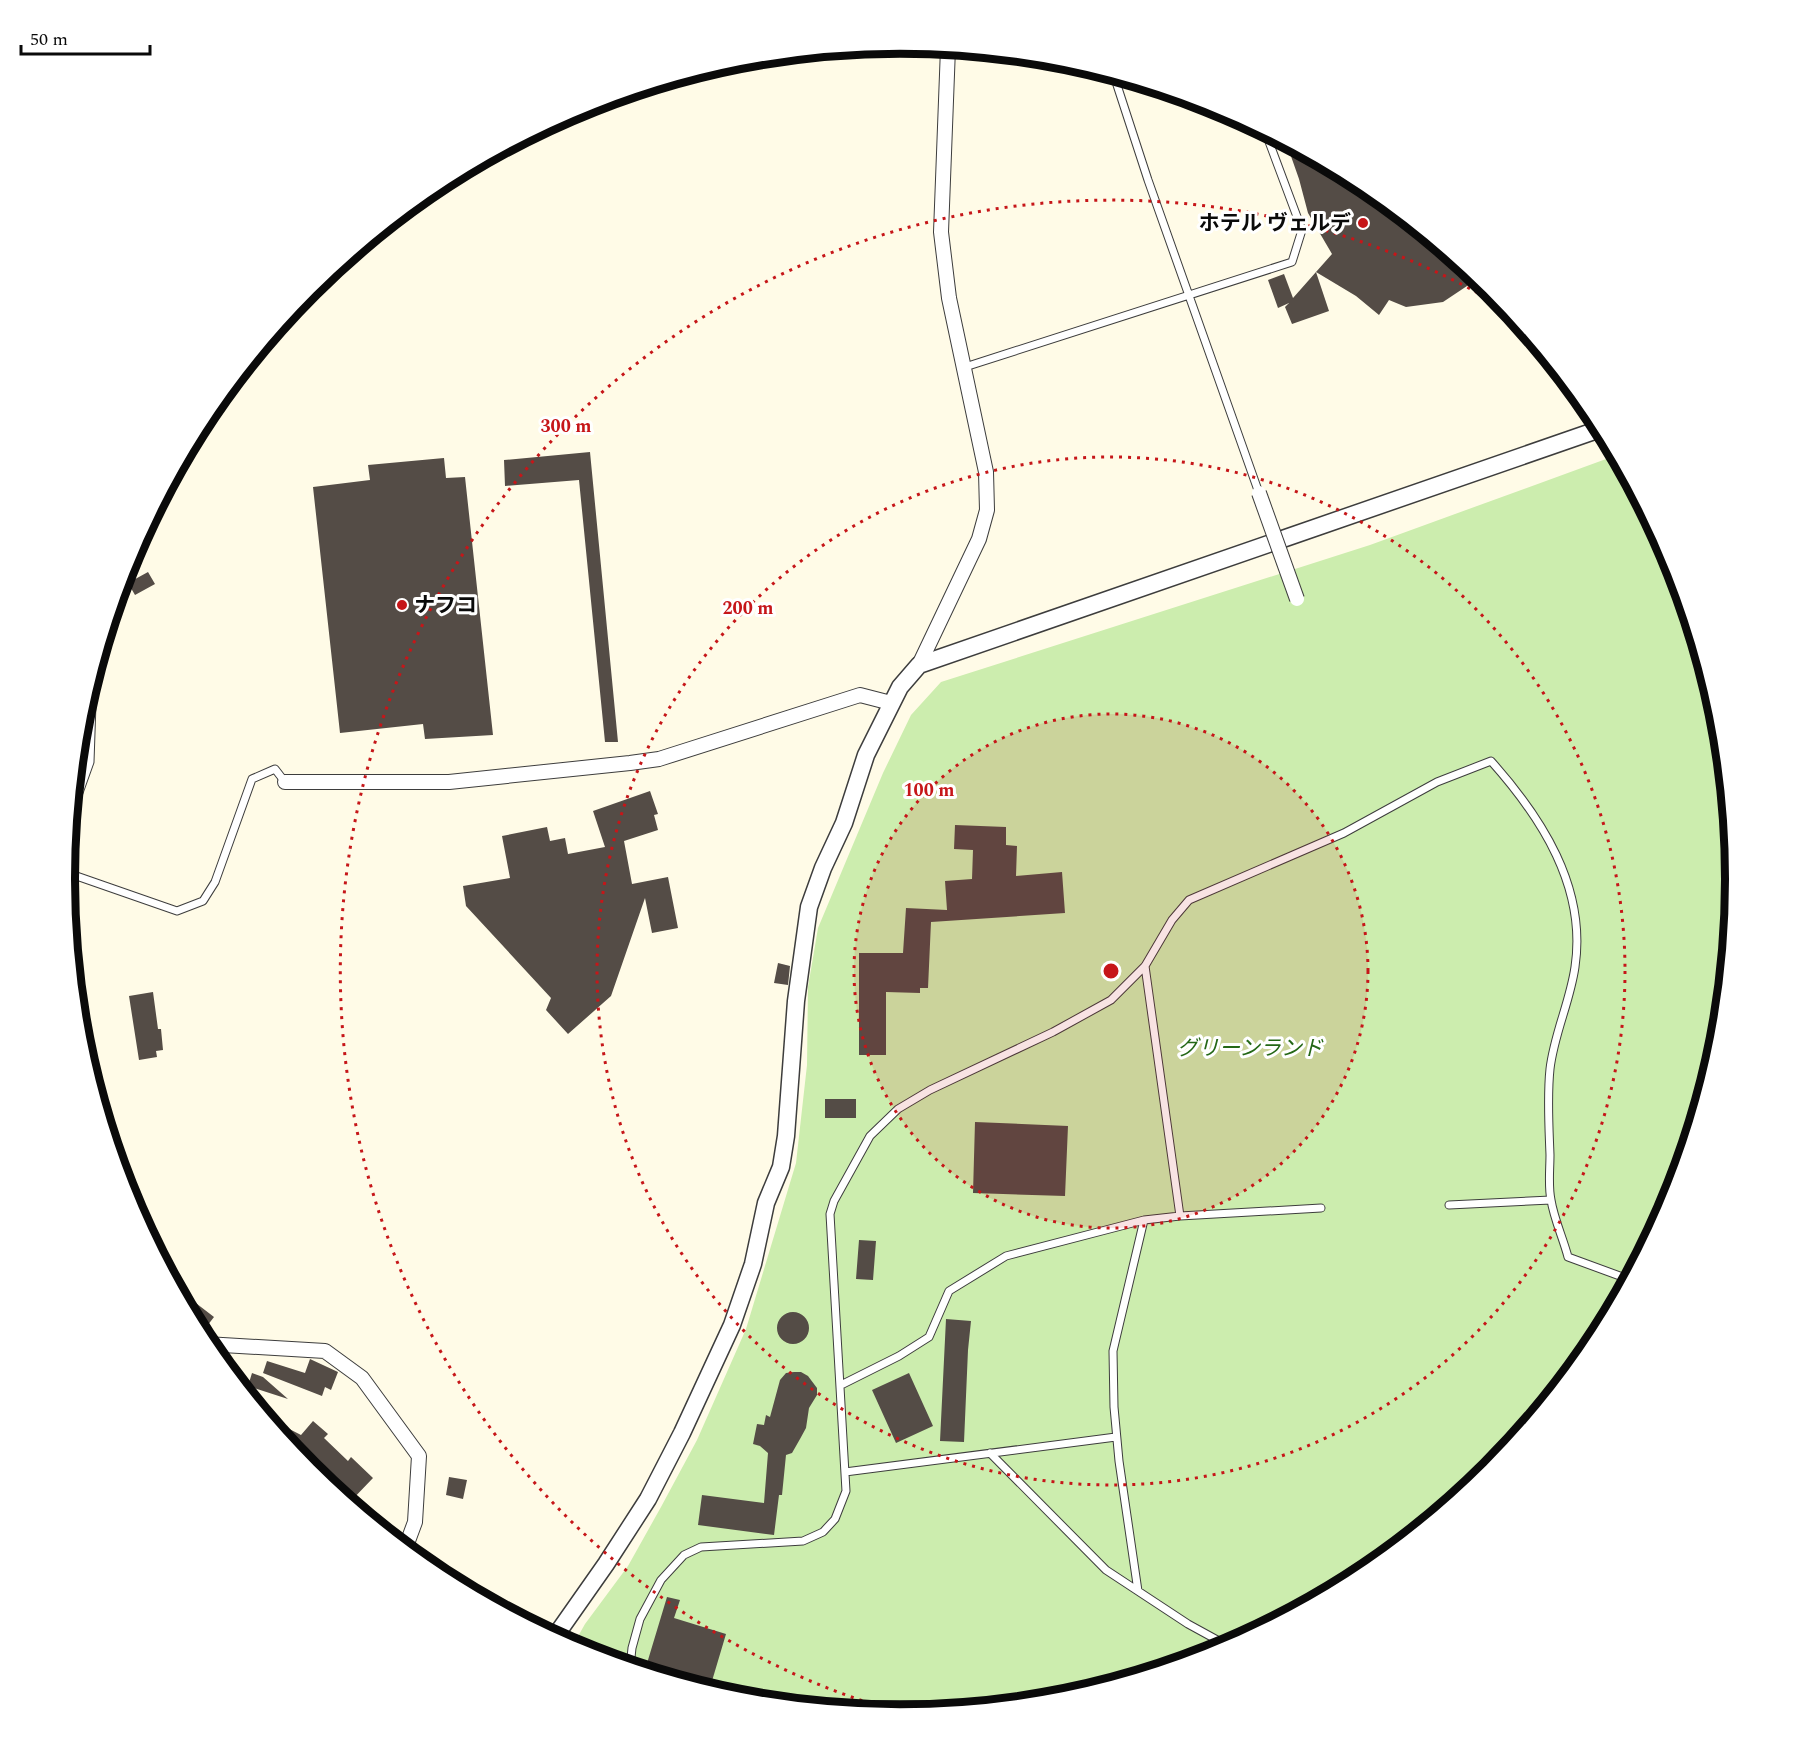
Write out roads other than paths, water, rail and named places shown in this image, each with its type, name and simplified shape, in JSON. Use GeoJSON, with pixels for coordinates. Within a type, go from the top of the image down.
{"type":"FeatureCollection","features":[{"type":"Feature","properties":{"kind":"street"},"geometry":{"type":"LineString","coordinates":[[559,1631],[606,1564],[648,1498],[682,1433],[732,1325],[753,1264],[766,1203],[782,1167],[795,1001],[809,907],[823,868],[844,823],[866,755],[891,703],[908,676],[920,665],[979,539],[987,510],[986,472],[949,298],[941,232],[948,56]]}},
{"type":"Feature","properties":{"kind":"street"},"geometry":{"type":"LineString","coordinates":[[920,665],[1593,431]]}},
{"type":"Feature","properties":{"kind":"street"},"geometry":{"type":"LineString","coordinates":[[1259,493],[1297,599]]}},
{"type":"Feature","properties":{"kind":"street"},"geometry":{"type":"LineString","coordinates":[[285,782],[449,782],[630,763],[659,759],[860,695],[891,703]]}},
{"type":"Feature","properties":{"kind":"street"},"geometry":{"type":"LineString","coordinates":[[219,1345],[325,1351],[362,1378],[419,1456],[415,1522],[408,1541]]}},
{"type":"Feature","properties":{"kind":"lane"},"geometry":{"type":"LineString","coordinates":[[1118,83],[1117,86],[1259,493]]}},
{"type":"Feature","properties":{"kind":"lane"},"geometry":{"type":"LineString","coordinates":[[964,367],[1292,262],[1302,230],[1269,140]]}},
{"type":"Feature","properties":{"kind":"lane"},"geometry":{"type":"LineString","coordinates":[[80,789],[90,762],[92,715]]}},
{"type":"Feature","properties":{"kind":"lane"},"geometry":{"type":"LineString","coordinates":[[631,1659],[640,1619],[661,1580],[684,1555],[700,1547],[803,1541],[823,1532],[835,1520],[846,1491],[830,1214],[834,1201],[870,1136],[898,1109],[930,1090],[1053,1032],[1111,1000],[1145,966],[1172,920],[1189,900],[1344,832],[1437,782],[1491,761],[1518,791],[1546,834],[1568,883],[1578,933],[1575,968],[1550,1068],[1551,1200],[1568,1257],[1623,1277]]}},
{"type":"Feature","properties":{"kind":"lane"},"geometry":{"type":"LineString","coordinates":[[75,876],[177,911],[203,901],[215,882],[252,779],[275,769],[285,782]]}},
{"type":"Feature","properties":{"kind":"lane"},"geometry":{"type":"LineString","coordinates":[[1145,966],[1180,1216]]}},
{"type":"Feature","properties":{"kind":"lane"},"geometry":{"type":"LineString","coordinates":[[1449,1204],[1551,1200]]}},
{"type":"Feature","properties":{"kind":"lane"},"geometry":{"type":"LineString","coordinates":[[841,1385],[899,1356],[929,1337],[949,1291],[1006,1256],[1144,1220],[1321,1208]]}},
{"type":"Feature","properties":{"kind":"lane"},"geometry":{"type":"LineString","coordinates":[[1138,1591],[1116,1437],[1113,1351],[1144,1220]]}},
{"type":"Feature","properties":{"kind":"lane"},"geometry":{"type":"LineString","coordinates":[[845,1472],[1116,1437]]}},
{"type":"Feature","properties":{"kind":"lane"},"geometry":{"type":"LineString","coordinates":[[990,1453],[1106,1570],[1188,1624],[1219,1641]]}},
{"type":"Feature","properties":{"kind":"place","name":"ホテル ヴェルデ"},"geometry":{"type":"Point","coordinates":[1363,223]}},
{"type":"Feature","properties":{"kind":"place","name":"ナフコ"},"geometry":{"type":"Point","coordinates":[402,605]}},
{"type":"Feature","properties":{"kind":"park label","name":"グリーンランド"},"geometry":{"type":"Point","coordinates":[1250,1048]}}]}
